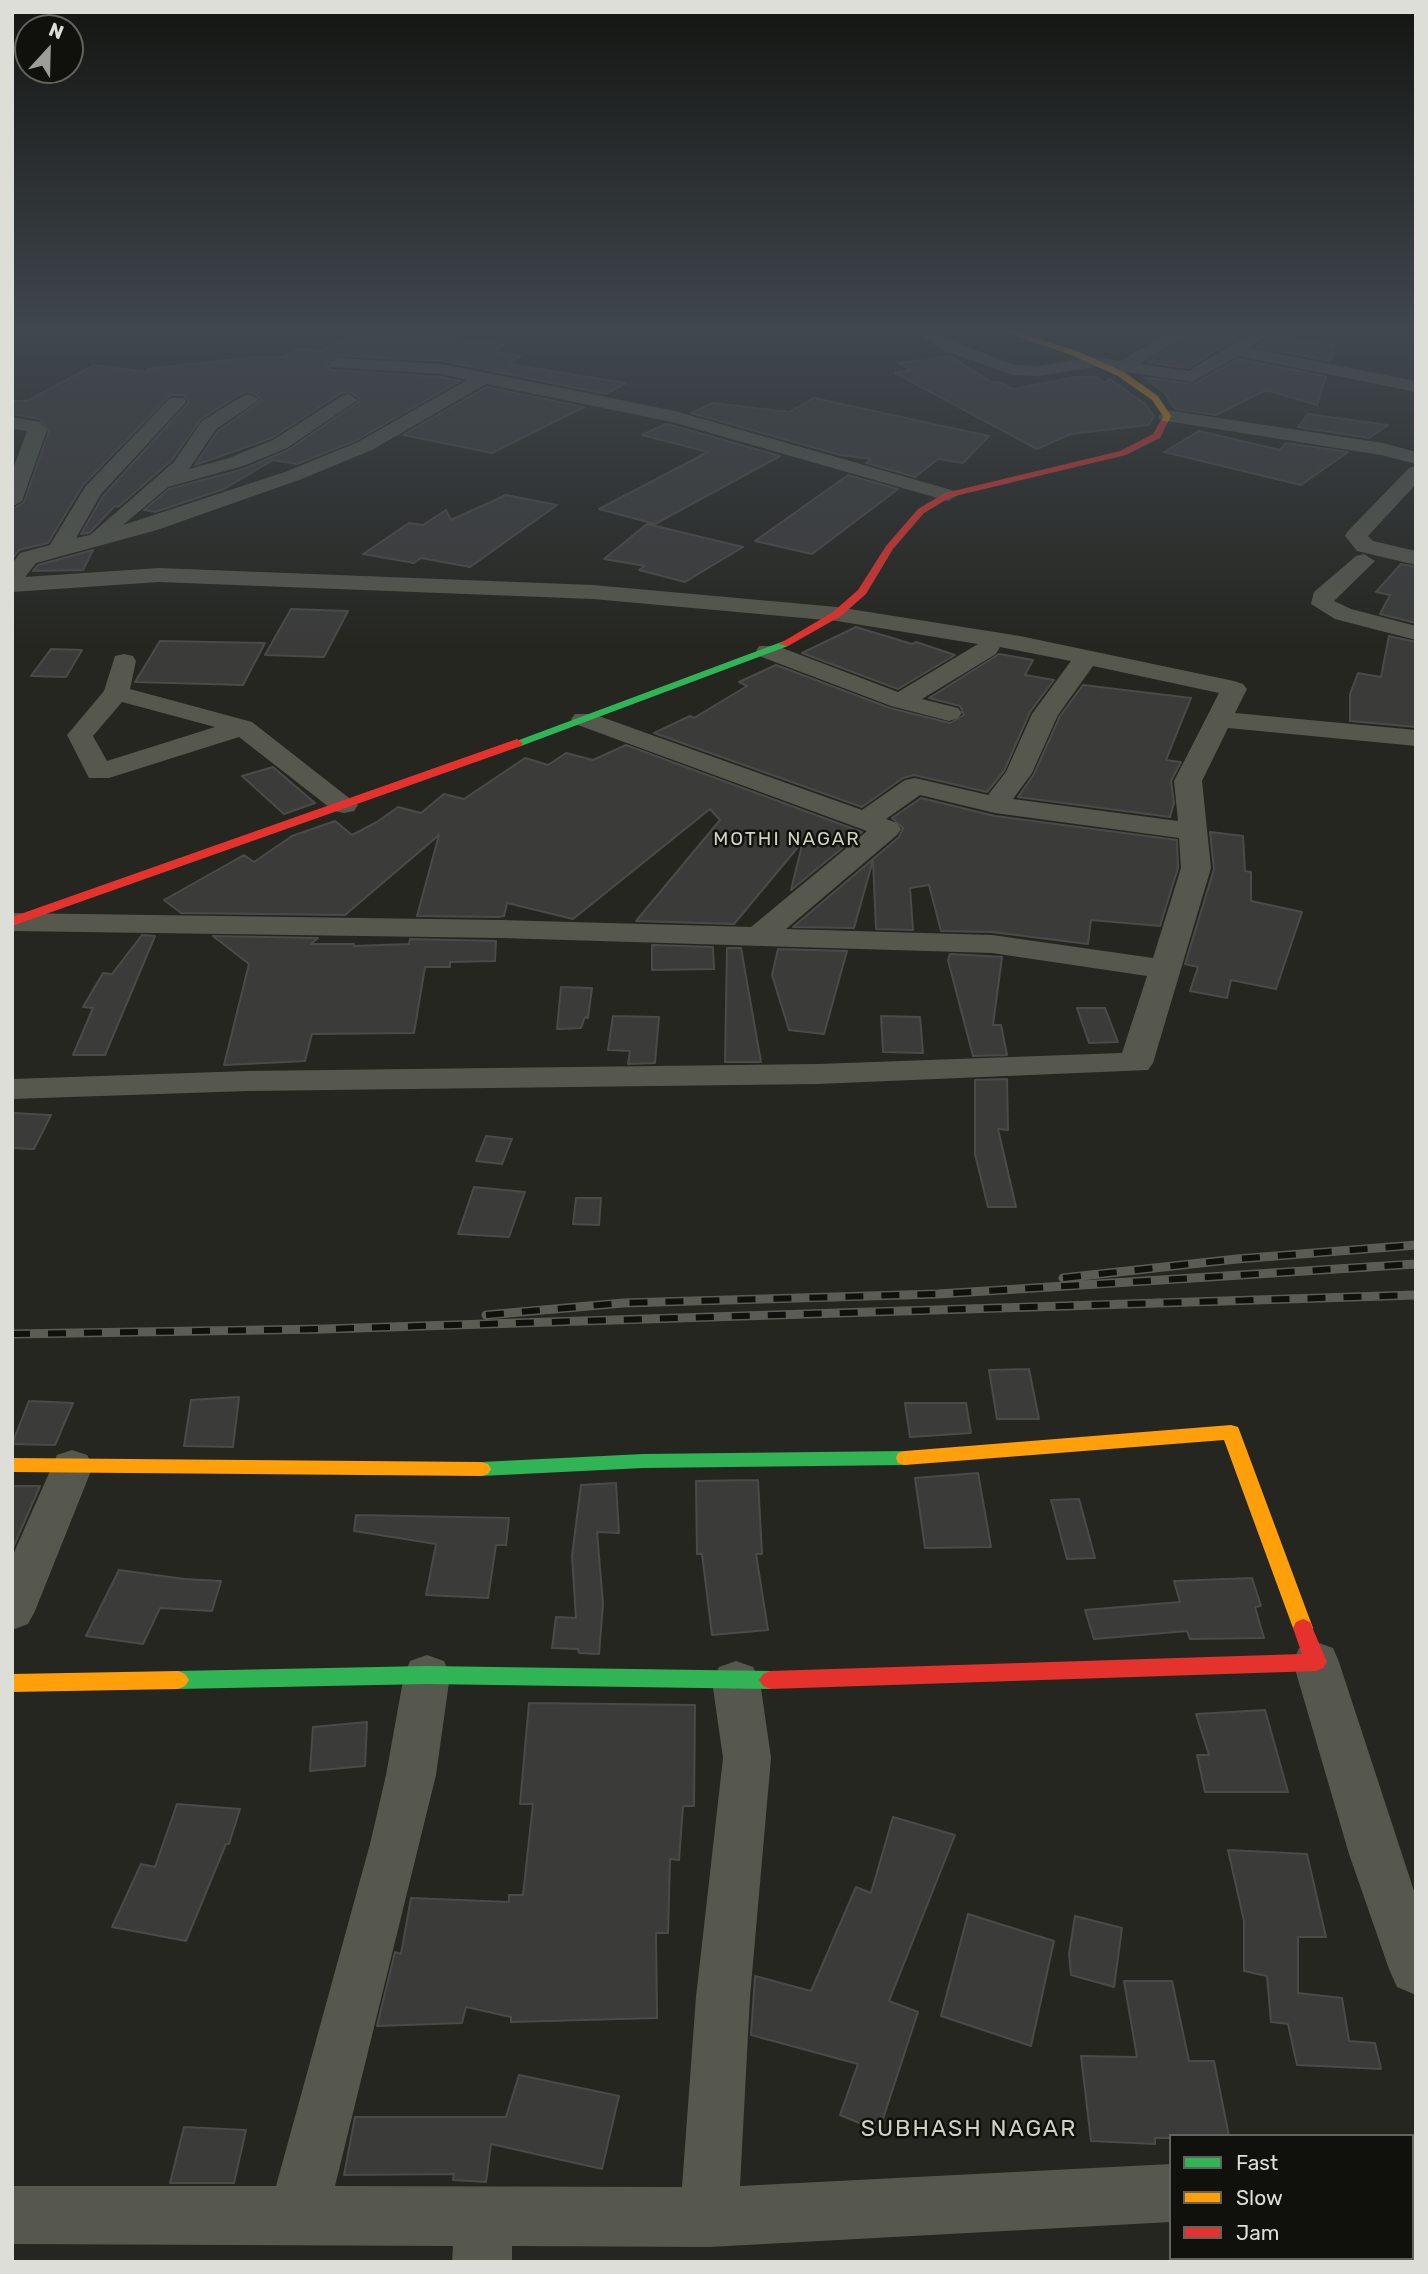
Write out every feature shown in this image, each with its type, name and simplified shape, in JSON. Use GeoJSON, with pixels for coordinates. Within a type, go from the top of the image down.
{"type":"FeatureCollection","features":[{"type":"Feature","properties":{"kind":"main road"},"geometry":{"type":"LineString","coordinates":[[12,922],[768,651],[837,614],[862,592],[890,548],[921,510],[948,495],[1123,453],[1153,438]]}},
{"type":"Feature","properties":{"kind":"main road"},"geometry":{"type":"LineString","coordinates":[[12,1465],[461,1470],[643,1461],[909,1458],[1231,1432],[1316,1662],[736,1681],[427,1675],[12,1683]]}},
{"type":"Feature","properties":{"kind":"street"},"geometry":{"type":"LineString","coordinates":[[12,501],[34,438]]}},
{"type":"Feature","properties":{"kind":"street"},"geometry":{"type":"LineString","coordinates":[[59,549],[92,491],[143,438]]}},
{"type":"Feature","properties":{"kind":"street"},"geometry":{"type":"LineString","coordinates":[[92,541],[181,466],[200,438]]}},
{"type":"Feature","properties":{"kind":"street"},"geometry":{"type":"LineString","coordinates":[[161,483],[236,463],[290,438]]}},
{"type":"Feature","properties":{"kind":"street"},"geometry":{"type":"LineString","coordinates":[[12,583],[28,558],[149,525],[292,476],[379,438]]}},
{"type":"Feature","properties":{"kind":"street"},"geometry":{"type":"LineString","coordinates":[[749,438],[948,495]]}},
{"type":"Feature","properties":{"kind":"street"},"geometry":{"type":"LineString","coordinates":[[1313,438],[1382,449],[1416,458]]}},
{"type":"Feature","properties":{"kind":"street"},"geometry":{"type":"LineString","coordinates":[[1416,472],[1356,536],[1365,546],[1416,558]]}},
{"type":"Feature","properties":{"kind":"street"},"geometry":{"type":"LineString","coordinates":[[1364,561],[1322,597],[1323,604],[1343,614],[1416,633]]}},
{"type":"Feature","properties":{"kind":"street"},"geometry":{"type":"LineString","coordinates":[[12,583],[159,575],[593,592],[837,614],[993,639],[1234,689],[1188,781],[1196,867],[1136,1063],[818,1074],[248,1081],[12,1089]]}},
{"type":"Feature","properties":{"kind":"street"},"geometry":{"type":"LineString","coordinates":[[900,701],[986,649],[993,639]]}},
{"type":"Feature","properties":{"kind":"street"},"geometry":{"type":"LineString","coordinates":[[768,651],[900,701],[948,713]]}},
{"type":"Feature","properties":{"kind":"street"},"geometry":{"type":"LineString","coordinates":[[995,805],[1018,774],[1045,714],[1087,657]]}},
{"type":"Feature","properties":{"kind":"street"},"geometry":{"type":"LineString","coordinates":[[124,660],[116,693],[80,735],[99,772],[243,727]]}},
{"type":"Feature","properties":{"kind":"street"},"geometry":{"type":"LineString","coordinates":[[116,693],[243,727],[344,805]]}},
{"type":"Feature","properties":{"kind":"street"},"geometry":{"type":"LineString","coordinates":[[583,719],[887,829],[758,937]]}},
{"type":"Feature","properties":{"kind":"street"},"geometry":{"type":"LineString","coordinates":[[1219,719],[1416,738]]}},
{"type":"Feature","properties":{"kind":"street"},"geometry":{"type":"LineString","coordinates":[[864,821],[915,786],[995,805],[1193,831]]}},
{"type":"Feature","properties":{"kind":"street"},"geometry":{"type":"LineString","coordinates":[[12,922],[502,929],[992,944],[1164,970]]}},
{"type":"Feature","properties":{"kind":"street"},"geometry":{"type":"LineString","coordinates":[[12,1611],[72,1466]]}},
{"type":"Feature","properties":{"kind":"street"},"geometry":{"type":"LineString","coordinates":[[1316,1662],[1374,1854],[1416,1969]]}},
{"type":"Feature","properties":{"kind":"street"},"geometry":{"type":"LineString","coordinates":[[298,2214],[398,1833],[411,1775],[427,1675]]}},
{"type":"Feature","properties":{"kind":"street"},"geometry":{"type":"LineString","coordinates":[[709,2217],[723,1997],[747,1758],[736,1681]]}},
{"type":"Feature","properties":{"kind":"street"},"geometry":{"type":"LineString","coordinates":[[12,2215],[298,2214],[483,2238],[709,2217],[1169,2193]]}},
{"type":"Feature","properties":{"kind":"building"},"geometry":{"type":"Polygon","coordinates":[[[46,438],[128,438],[83,485],[48,543],[19,550],[12,559],[13,509],[24,502],[46,438]]]}},
{"type":"Feature","properties":{"kind":"building"},"geometry":{"type":"Polygon","coordinates":[[[156,438],[187,438],[172,460],[118,507],[115,506],[89,533],[81,534],[103,496],[156,438]]]}},
{"type":"Feature","properties":{"kind":"building"},"geometry":{"type":"Polygon","coordinates":[[[213,438],[272,438],[195,465],[213,438]]]}},
{"type":"Feature","properties":{"kind":"building"},"geometry":{"type":"Polygon","coordinates":[[[305,438],[360,438],[297,464],[273,460],[224,489],[155,512],[144,510],[169,489],[244,469],[288,450],[305,438]]]}},
{"type":"Feature","properties":{"kind":"building"},"geometry":{"type":"Polygon","coordinates":[[[418,438],[522,438],[492,453],[418,438]]]}},
{"type":"Feature","properties":{"kind":"building"},"geometry":{"type":"Polygon","coordinates":[[[654,438],[716,438],[780,456],[655,524],[599,509],[708,452],[654,438]]]}},
{"type":"Feature","properties":{"kind":"building"},"geometry":{"type":"Polygon","coordinates":[[[780,438],[987,438],[963,463],[938,459],[915,477],[866,463],[871,459],[840,455],[780,438]]]}},
{"type":"Feature","properties":{"kind":"building"},"geometry":{"type":"Polygon","coordinates":[[[1017,438],[1062,438],[1037,449],[1017,438]]]}},
{"type":"Feature","properties":{"kind":"building"},"geometry":{"type":"Polygon","coordinates":[[[1187,438],[1229,438],[1280,450],[1286,443],[1348,452],[1301,485],[1164,452],[1187,438]]]}},
{"type":"Feature","properties":{"kind":"building"},"geometry":{"type":"Polygon","coordinates":[[[848,475],[898,489],[812,554],[755,541],[848,475]]]}},
{"type":"Feature","properties":{"kind":"building"},"geometry":{"type":"Polygon","coordinates":[[[506,495],[557,505],[470,567],[421,558],[414,563],[363,554],[409,523],[423,525],[446,510],[451,520],[506,495]]]}},
{"type":"Feature","properties":{"kind":"building"},"geometry":{"type":"Polygon","coordinates":[[[647,524],[743,547],[685,582],[639,570],[645,566],[604,559],[647,524]]]}},
{"type":"Feature","properties":{"kind":"building"},"geometry":{"type":"Polygon","coordinates":[[[93,550],[83,570],[33,571],[38,565],[93,550]]]}},
{"type":"Feature","properties":{"kind":"building"},"geometry":{"type":"Polygon","coordinates":[[[1401,564],[1416,567],[1416,623],[1380,614],[1390,595],[1376,592],[1401,564]]]}},
{"type":"Feature","properties":{"kind":"building"},"geometry":{"type":"Polygon","coordinates":[[[291,609],[348,611],[324,657],[265,655],[291,609]]]}},
{"type":"Feature","properties":{"kind":"building"},"geometry":{"type":"Polygon","coordinates":[[[856,627],[955,655],[898,689],[802,653],[856,627]]]}},
{"type":"Feature","properties":{"kind":"building"},"geometry":{"type":"Polygon","coordinates":[[[1389,636],[1416,642],[1416,727],[1350,721],[1350,694],[1358,673],[1381,677],[1389,636]]]}},
{"type":"Feature","properties":{"kind":"building"},"geometry":{"type":"Polygon","coordinates":[[[160,641],[265,643],[243,685],[135,682],[160,641]]]}},
{"type":"Feature","properties":{"kind":"building"},"geometry":{"type":"Polygon","coordinates":[[[51,649],[82,650],[66,677],[31,676],[51,649]]]}},
{"type":"Feature","properties":{"kind":"building"},"geometry":{"type":"Polygon","coordinates":[[[999,654],[1033,660],[1025,675],[1054,680],[1030,712],[1004,771],[987,792],[914,775],[903,778],[862,807],[654,733],[690,716],[694,718],[747,686],[739,682],[776,665],[890,708],[950,723],[964,715],[960,706],[929,698],[999,654]]]}},
{"type":"Feature","properties":{"kind":"building"},"geometry":{"type":"Polygon","coordinates":[[[1083,685],[1191,698],[1166,760],[1181,762],[1171,781],[1174,803],[1170,817],[1018,797],[1034,774],[1060,716],[1083,685]]]}},
{"type":"Feature","properties":{"kind":"building"},"geometry":{"type":"Polygon","coordinates":[[[626,745],[862,832],[791,890],[803,841],[734,924],[636,921],[720,820],[710,809],[573,919],[507,903],[504,916],[498,917],[417,916],[439,835],[345,915],[181,913],[164,900],[244,855],[254,862],[292,836],[335,821],[352,835],[398,807],[421,813],[444,794],[464,799],[525,758],[548,765],[566,753],[593,760],[626,745]]]}},
{"type":"Feature","properties":{"kind":"building"},"geometry":{"type":"Polygon","coordinates":[[[273,767],[315,803],[284,814],[242,776],[273,767]]]}},
{"type":"Feature","properties":{"kind":"building"},"geometry":{"type":"Polygon","coordinates":[[[921,798],[995,816],[1177,840],[1178,868],[1160,926],[1091,920],[1088,944],[992,932],[941,931],[929,885],[910,888],[913,930],[876,929],[873,860],[854,928],[793,927],[899,837],[903,828],[892,818],[921,798]]]}},
{"type":"Feature","properties":{"kind":"building"},"geometry":{"type":"Polygon","coordinates":[[[1210,832],[1243,836],[1245,871],[1251,872],[1251,901],[1302,912],[1276,989],[1231,980],[1227,998],[1190,991],[1198,967],[1185,964],[1214,869],[1210,832]]]}},
{"type":"Feature","properties":{"kind":"building"},"geometry":{"type":"Polygon","coordinates":[[[142,935],[155,936],[105,1055],[73,1055],[93,1008],[83,1007],[103,973],[112,974],[142,935]]]}},
{"type":"Feature","properties":{"kind":"building"},"geometry":{"type":"Polygon","coordinates":[[[213,936],[318,938],[311,944],[354,946],[409,944],[410,939],[496,941],[495,961],[450,962],[450,967],[425,967],[414,1033],[312,1034],[305,1061],[224,1065],[249,964],[213,936]]]}},
{"type":"Feature","properties":{"kind":"building"},"geometry":{"type":"Polygon","coordinates":[[[652,945],[713,947],[714,969],[652,970],[652,945]]]}},
{"type":"Feature","properties":{"kind":"building"},"geometry":{"type":"Polygon","coordinates":[[[727,948],[741,948],[761,1062],[725,1062],[727,948]]]}},
{"type":"Feature","properties":{"kind":"building"},"geometry":{"type":"Polygon","coordinates":[[[778,949],[847,951],[824,1034],[789,1030],[772,975],[778,949]]]}},
{"type":"Feature","properties":{"kind":"building"},"geometry":{"type":"Polygon","coordinates":[[[950,954],[1002,957],[993,1025],[1001,1025],[1007,1055],[973,1056],[948,960],[950,954]]]}},
{"type":"Feature","properties":{"kind":"building"},"geometry":{"type":"Polygon","coordinates":[[[561,987],[592,988],[588,1018],[585,1017],[581,1028],[557,1029],[561,987]]]}},
{"type":"Feature","properties":{"kind":"building"},"geometry":{"type":"Polygon","coordinates":[[[1077,1008],[1105,1008],[1118,1042],[1089,1043],[1077,1008]]]}},
{"type":"Feature","properties":{"kind":"building"},"geometry":{"type":"Polygon","coordinates":[[[613,1016],[659,1017],[655,1063],[628,1064],[630,1051],[608,1050],[613,1016]]]}},
{"type":"Feature","properties":{"kind":"building"},"geometry":{"type":"Polygon","coordinates":[[[881,1016],[920,1017],[923,1053],[883,1052],[881,1016]]]}},
{"type":"Feature","properties":{"kind":"building"},"geometry":{"type":"Polygon","coordinates":[[[1007,1079],[1008,1130],[998,1129],[1016,1207],[988,1207],[975,1154],[975,1080],[1007,1079]]]}},
{"type":"Feature","properties":{"kind":"building"},"geometry":{"type":"Polygon","coordinates":[[[12,1113],[51,1115],[34,1149],[12,1148],[12,1113]]]}},
{"type":"Feature","properties":{"kind":"building"},"geometry":{"type":"Polygon","coordinates":[[[486,1136],[512,1139],[502,1164],[476,1161],[486,1136]]]}},
{"type":"Feature","properties":{"kind":"building"},"geometry":{"type":"Polygon","coordinates":[[[474,1187],[525,1192],[509,1237],[458,1234],[474,1187]]]}},
{"type":"Feature","properties":{"kind":"building"},"geometry":{"type":"Polygon","coordinates":[[[576,1198],[601,1198],[599,1225],[573,1224],[576,1198]]]}},
{"type":"Feature","properties":{"kind":"building"},"geometry":{"type":"Polygon","coordinates":[[[1029,1369],[1039,1419],[997,1419],[989,1370],[1029,1369]]]}},
{"type":"Feature","properties":{"kind":"building"},"geometry":{"type":"Polygon","coordinates":[[[239,1397],[233,1447],[184,1446],[191,1400],[239,1397]]]}},
{"type":"Feature","properties":{"kind":"building"},"geometry":{"type":"Polygon","coordinates":[[[29,1401],[73,1403],[55,1445],[12,1444],[29,1401]]]}},
{"type":"Feature","properties":{"kind":"building"},"geometry":{"type":"Polygon","coordinates":[[[905,1403],[966,1403],[971,1433],[910,1437],[905,1403]]]}},
{"type":"Feature","properties":{"kind":"building"},"geometry":{"type":"Polygon","coordinates":[[[978,1473],[991,1547],[925,1548],[915,1478],[978,1473]]]}},
{"type":"Feature","properties":{"kind":"building"},"geometry":{"type":"Polygon","coordinates":[[[758,1480],[762,1554],[756,1554],[768,1630],[712,1635],[702,1554],[697,1554],[696,1481],[758,1480]]]}},
{"type":"Feature","properties":{"kind":"building"},"geometry":{"type":"Polygon","coordinates":[[[616,1483],[619,1533],[597,1532],[603,1604],[599,1654],[579,1653],[578,1649],[552,1648],[556,1617],[576,1618],[572,1556],[581,1485],[616,1483]]]}},
{"type":"Feature","properties":{"kind":"building"},"geometry":{"type":"Polygon","coordinates":[[[12,1486],[40,1486],[12,1550],[12,1486]]]}},
{"type":"Feature","properties":{"kind":"building"},"geometry":{"type":"Polygon","coordinates":[[[1079,1499],[1095,1558],[1067,1559],[1051,1500],[1079,1499]]]}},
{"type":"Feature","properties":{"kind":"building"},"geometry":{"type":"Polygon","coordinates":[[[356,1515],[509,1518],[506,1545],[496,1545],[488,1598],[426,1595],[436,1544],[354,1531],[356,1515]]]}},
{"type":"Feature","properties":{"kind":"building"},"geometry":{"type":"Polygon","coordinates":[[[119,1570],[221,1581],[212,1611],[160,1608],[143,1644],[86,1636],[119,1570]]]}},
{"type":"Feature","properties":{"kind":"building"},"geometry":{"type":"Polygon","coordinates":[[[1252,1578],[1261,1606],[1255,1607],[1264,1638],[1190,1639],[1187,1631],[1094,1639],[1085,1610],[1180,1602],[1174,1581],[1252,1578]]]}},
{"type":"Feature","properties":{"kind":"building"},"geometry":{"type":"Polygon","coordinates":[[[529,1703],[695,1705],[694,1806],[683,1806],[679,1860],[670,1859],[668,1933],[656,1933],[657,2018],[511,2022],[511,2017],[466,2007],[462,2023],[377,2026],[395,1952],[401,1954],[411,1898],[509,1902],[509,1895],[523,1895],[533,1804],[520,1804],[529,1703]]]}},
{"type":"Feature","properties":{"kind":"building"},"geometry":{"type":"Polygon","coordinates":[[[1265,1710],[1288,1792],[1205,1792],[1197,1755],[1209,1755],[1196,1714],[1265,1710]]]}},
{"type":"Feature","properties":{"kind":"building"},"geometry":{"type":"Polygon","coordinates":[[[367,1722],[365,1766],[310,1771],[313,1727],[367,1722]]]}},
{"type":"Feature","properties":{"kind":"building"},"geometry":{"type":"Polygon","coordinates":[[[177,1804],[240,1809],[229,1844],[226,1844],[186,1941],[112,1927],[141,1864],[155,1867],[177,1804]]]}},
{"type":"Feature","properties":{"kind":"building"},"geometry":{"type":"Polygon","coordinates":[[[893,1817],[955,1835],[889,2001],[918,2012],[879,2131],[840,2115],[858,2064],[751,2035],[755,1976],[811,1991],[856,1887],[871,1893],[893,1817]]]}},
{"type":"Feature","properties":{"kind":"building"},"geometry":{"type":"Polygon","coordinates":[[[1228,1850],[1307,1854],[1326,1937],[1298,1937],[1298,1993],[1342,1998],[1349,2041],[1375,2043],[1381,2069],[1297,2065],[1288,2024],[1271,2022],[1267,1976],[1244,1971],[1244,1921],[1228,1850]]]}},
{"type":"Feature","properties":{"kind":"building"},"geometry":{"type":"Polygon","coordinates":[[[968,1914],[1054,1941],[1031,2046],[941,2016],[968,1914]]]}},
{"type":"Feature","properties":{"kind":"building"},"geometry":{"type":"Polygon","coordinates":[[[1075,1916],[1122,1928],[1114,1987],[1071,1975],[1069,1954],[1075,1916]]]}},
{"type":"Feature","properties":{"kind":"building"},"geometry":{"type":"Polygon","coordinates":[[[1124,1981],[1172,1981],[1189,2061],[1214,2061],[1229,2134],[1169,2134],[1169,2138],[1155,2138],[1155,2144],[1091,2141],[1081,2056],[1137,2057],[1124,1981]]]}},
{"type":"Feature","properties":{"kind":"building"},"geometry":{"type":"Polygon","coordinates":[[[519,2075],[619,2096],[602,2169],[491,2144],[486,2182],[453,2180],[454,2174],[344,2175],[355,2117],[506,2117],[519,2075]]]}},
{"type":"Feature","properties":{"kind":"building"},"geometry":{"type":"Polygon","coordinates":[[[184,2127],[246,2130],[234,2183],[170,2183],[184,2127]]]}},
{"type":"Feature","properties":{"kind":"railway"},"geometry":{"type":"LineString","coordinates":[[1063,1278],[1237,1259],[1416,1245]]}},
{"type":"Feature","properties":{"kind":"railway"},"geometry":{"type":"LineString","coordinates":[[486,1315],[623,1303],[938,1294],[1416,1264]]}},
{"type":"Feature","properties":{"kind":"railway"},"geometry":{"type":"LineString","coordinates":[[12,1334],[325,1329],[1416,1295]]}},
{"type":"Feature","properties":{"kind":"traffic: fast"},"geometry":{"type":"LineString","coordinates":[[517,743],[784,644]]}},
{"type":"Feature","properties":{"kind":"traffic: fast"},"geometry":{"type":"LineString","coordinates":[[481,1469],[643,1461],[905,1458]]}},
{"type":"Feature","properties":{"kind":"traffic: fast"},"geometry":{"type":"LineString","coordinates":[[178,1680],[427,1675],[770,1680]]}},
{"type":"Feature","properties":{"kind":"traffic: slow"},"geometry":{"type":"LineString","coordinates":[[905,1458],[1231,1432],[1303,1628]]}},
{"type":"Feature","properties":{"kind":"traffic: slow"},"geometry":{"type":"LineString","coordinates":[[12,1465],[481,1469]]}},
{"type":"Feature","properties":{"kind":"traffic: slow"},"geometry":{"type":"LineString","coordinates":[[12,1683],[178,1680]]}},
{"type":"Feature","properties":{"kind":"traffic: jam"},"geometry":{"type":"LineString","coordinates":[[784,644],[837,614],[862,592],[889,548],[921,511],[948,495],[1123,453],[1153,438]]}},
{"type":"Feature","properties":{"kind":"traffic: jam"},"geometry":{"type":"LineString","coordinates":[[12,922],[517,743]]}},
{"type":"Feature","properties":{"kind":"traffic: jam"},"geometry":{"type":"LineString","coordinates":[[770,1680],[1316,1662],[1303,1628]]}},
{"type":"Feature","properties":{"kind":"district","name":"MOTHI NAGAR"},"geometry":{"type":"Point","coordinates":[787,840]}},
{"type":"Feature","properties":{"kind":"district","name":"SUBHASH NAGAR"},"geometry":{"type":"Point","coordinates":[969,2129]}}]}
